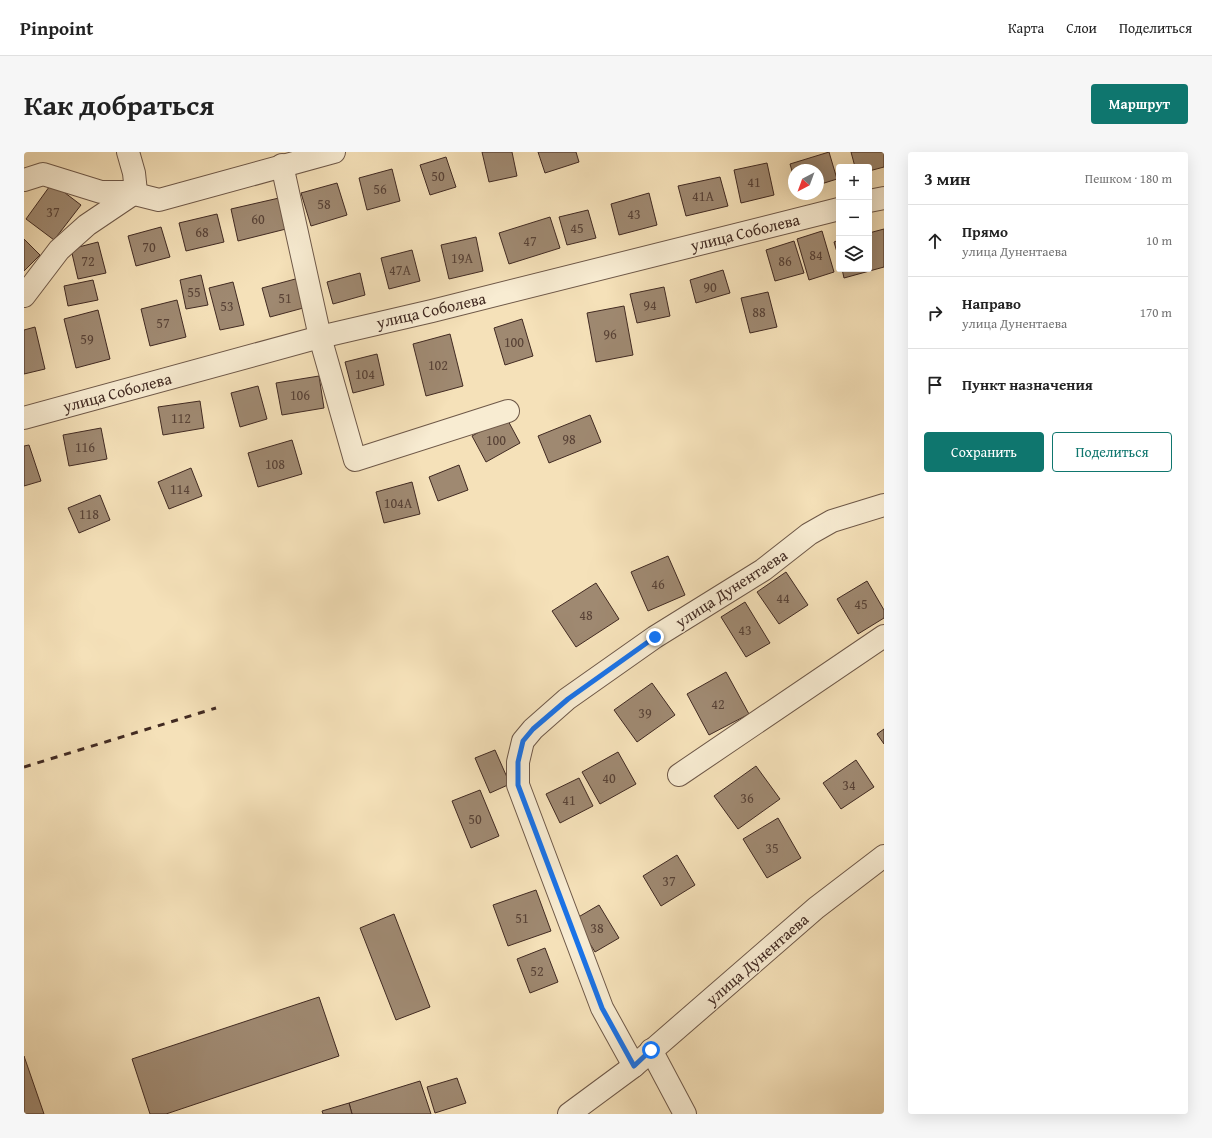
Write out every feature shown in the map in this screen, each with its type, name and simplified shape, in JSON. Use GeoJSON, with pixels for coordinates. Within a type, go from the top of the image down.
{"type":"FeatureCollection","features":[{"type":"Feature","properties":{"kind":"street"},"geometry":{"type":"LineString","coordinates":[[128,152],[134,173],[135,194],[159,200],[271,162],[334,152]]}},
{"type":"Feature","properties":{"kind":"street"},"geometry":{"type":"LineString","coordinates":[[271,162],[355,460],[508,411]]}},
{"type":"Feature","properties":{"kind":"street"},"geometry":{"type":"LineString","coordinates":[[24,180],[43,174],[101,192],[136,192]]}},
{"type":"Feature","properties":{"kind":"street"},"geometry":{"type":"LineString","coordinates":[[24,296],[59,250],[87,225],[136,192]]}},
{"type":"Feature","properties":{"kind":"street"},"geometry":{"type":"LineString","coordinates":[[872,201],[884,198]]}},
{"type":"Feature","properties":{"kind":"street","name":"улица Соболева"},"geometry":{"type":"LineString","coordinates":[[24,418],[320,336],[432,311],[836,210]]}},
{"type":"Feature","properties":{"kind":"street","name":"улица Дунентаева"},"geometry":{"type":"LineString","coordinates":[[634,1066],[602,1008],[518,785],[518,762],[523,741],[533,729],[568,699],[655,637],[763,570],[809,534],[832,521],[884,505]]}},
{"type":"Feature","properties":{"kind":"street"},"geometry":{"type":"LineString","coordinates":[[679,775],[884,636]]}},
{"type":"Feature","properties":{"kind":"street","name":"улица Дунентаева"},"geometry":{"type":"LineString","coordinates":[[570,1114],[634,1066],[816,908],[884,856]]}},
{"type":"Feature","properties":{"kind":"street"},"geometry":{"type":"LineString","coordinates":[[651,1050],[685,1114]]}},
{"type":"Feature","properties":{"kind":"building"},"geometry":{"type":"Polygon","coordinates":[[[482,152],[512,152],[517,176],[489,182],[482,152]]]}},
{"type":"Feature","properties":{"kind":"building"},"geometry":{"type":"Polygon","coordinates":[[[538,152],[576,152],[579,162],[545,173],[538,152]]]}},
{"type":"Feature","properties":{"kind":"building"},"geometry":{"type":"Polygon","coordinates":[[[829,152],[836,179],[824,183],[824,164],[790,164],[829,152]]]}},
{"type":"Feature","properties":{"kind":"building"},"geometry":{"type":"Polygon","coordinates":[[[851,152],[884,152],[884,167],[872,170],[872,164],[854,164],[851,152]]]}},
{"type":"Feature","properties":{"kind":"building"},"geometry":{"type":"Polygon","coordinates":[[[446,157],[456,187],[430,195],[420,165],[446,157]]]}},
{"type":"Feature","properties":{"kind":"building"},"geometry":{"type":"Polygon","coordinates":[[[767,163],[774,195],[741,203],[734,170],[767,163]]]}},
{"type":"Feature","properties":{"kind":"building"},"geometry":{"type":"Polygon","coordinates":[[[392,169],[400,201],[367,210],[359,178],[392,169]]]}},
{"type":"Feature","properties":{"kind":"building"},"geometry":{"type":"Polygon","coordinates":[[[720,177],[728,206],[686,216],[678,186],[720,177]]]}},
{"type":"Feature","properties":{"kind":"building"},"geometry":{"type":"Polygon","coordinates":[[[52,183],[81,205],[54,240],[26,219],[52,183]]]}},
{"type":"Feature","properties":{"kind":"building"},"geometry":{"type":"Polygon","coordinates":[[[337,183],[347,215],[311,226],[301,193],[337,183]]]}},
{"type":"Feature","properties":{"kind":"building"},"geometry":{"type":"Polygon","coordinates":[[[649,193],[657,225],[619,235],[611,204],[649,193]]]}},
{"type":"Feature","properties":{"kind":"building"},"geometry":{"type":"Polygon","coordinates":[[[279,198],[286,229],[238,241],[231,209],[279,198]]]}},
{"type":"Feature","properties":{"kind":"building"},"geometry":{"type":"Polygon","coordinates":[[[588,210],[596,238],[567,245],[559,217],[588,210]]]}},
{"type":"Feature","properties":{"kind":"building"},"geometry":{"type":"Polygon","coordinates":[[[217,214],[224,242],[186,251],[179,223],[217,214]]]}},
{"type":"Feature","properties":{"kind":"building"},"geometry":{"type":"Polygon","coordinates":[[[550,217],[560,248],[509,264],[499,233],[550,217]]]}},
{"type":"Feature","properties":{"kind":"building"},"geometry":{"type":"Polygon","coordinates":[[[161,227],[170,257],[136,266],[128,236],[161,227]]]}},
{"type":"Feature","properties":{"kind":"building"},"geometry":{"type":"Polygon","coordinates":[[[884,229],[884,267],[872,270],[872,236],[872,232],[884,229]]]}},
{"type":"Feature","properties":{"kind":"building"},"geometry":{"type":"Polygon","coordinates":[[[822,231],[834,272],[809,280],[797,239],[822,231]]]}},
{"type":"Feature","properties":{"kind":"building"},"geometry":{"type":"Polygon","coordinates":[[[476,237],[483,271],[449,279],[441,245],[476,237]]]}},
{"type":"Feature","properties":{"kind":"building"},"geometry":{"type":"Polygon","coordinates":[[[24,239],[40,255],[24,271],[24,239]]]}},
{"type":"Feature","properties":{"kind":"building"},"geometry":{"type":"Polygon","coordinates":[[[794,241],[804,273],[775,281],[766,250],[794,241]]]}},
{"type":"Feature","properties":{"kind":"building"},"geometry":{"type":"Polygon","coordinates":[[[98,242],[106,273],[78,279],[71,249],[98,242]]]}},
{"type":"Feature","properties":{"kind":"building"},"geometry":{"type":"Polygon","coordinates":[[[412,250],[420,281],[389,289],[381,258],[412,250]]]}},
{"type":"Feature","properties":{"kind":"building"},"geometry":{"type":"Polygon","coordinates":[[[723,270],[730,293],[696,303],[690,280],[723,270]]]}},
{"type":"Feature","properties":{"kind":"building"},"geometry":{"type":"Polygon","coordinates":[[[843,272],[866,272],[844,278],[843,272]]]}},
{"type":"Feature","properties":{"kind":"building"},"geometry":{"type":"Polygon","coordinates":[[[360,273],[365,295],[333,304],[327,282],[360,273]]]}},
{"type":"Feature","properties":{"kind":"building"},"geometry":{"type":"Polygon","coordinates":[[[201,275],[208,305],[186,309],[180,280],[201,275]]]}},
{"type":"Feature","properties":{"kind":"building"},"geometry":{"type":"Polygon","coordinates":[[[299,278],[307,307],[270,317],[262,288],[299,278]]]}},
{"type":"Feature","properties":{"kind":"building"},"geometry":{"type":"Polygon","coordinates":[[[93,280],[98,300],[68,306],[64,286],[93,280]]]}},
{"type":"Feature","properties":{"kind":"building"},"geometry":{"type":"Polygon","coordinates":[[[233,282],[244,325],[220,330],[209,288],[233,282]]]}},
{"type":"Feature","properties":{"kind":"building"},"geometry":{"type":"Polygon","coordinates":[[[664,287],[670,316],[637,323],[630,294],[664,287]]]}},
{"type":"Feature","properties":{"kind":"building"},"geometry":{"type":"Polygon","coordinates":[[[768,292],[777,327],[750,333],[741,298],[768,292]]]}},
{"type":"Feature","properties":{"kind":"building"},"geometry":{"type":"Polygon","coordinates":[[[177,300],[186,337],[150,346],[141,309],[177,300]]]}},
{"type":"Feature","properties":{"kind":"building"},"geometry":{"type":"Polygon","coordinates":[[[624,306],[633,355],[596,362],[587,313],[624,306]]]}},
{"type":"Feature","properties":{"kind":"building"},"geometry":{"type":"Polygon","coordinates":[[[98,310],[110,359],[76,368],[64,319],[98,310]]]}},
{"type":"Feature","properties":{"kind":"building"},"geometry":{"type":"Polygon","coordinates":[[[522,319],[533,356],[505,365],[494,328],[522,319]]]}},
{"type":"Feature","properties":{"kind":"building"},"geometry":{"type":"Polygon","coordinates":[[[35,327],[45,369],[24,374],[24,330],[35,327]]]}},
{"type":"Feature","properties":{"kind":"building"},"geometry":{"type":"Polygon","coordinates":[[[450,334],[463,386],[426,396],[413,344],[450,334]]]}},
{"type":"Feature","properties":{"kind":"building"},"geometry":{"type":"Polygon","coordinates":[[[377,354],[384,385],[353,393],[345,362],[377,354]]]}},
{"type":"Feature","properties":{"kind":"building"},"geometry":{"type":"Polygon","coordinates":[[[319,376],[324,408],[282,415],[276,383],[319,376]]]}},
{"type":"Feature","properties":{"kind":"building"},"geometry":{"type":"Polygon","coordinates":[[[258,386],[267,419],[240,427],[231,393],[258,386]]]}},
{"type":"Feature","properties":{"kind":"building"},"geometry":{"type":"Polygon","coordinates":[[[200,401],[204,428],[163,435],[158,407],[200,401]]]}},
{"type":"Feature","properties":{"kind":"building"},"geometry":{"type":"Polygon","coordinates":[[[590,415],[601,442],[549,463],[538,436],[590,415]]]}},
{"type":"Feature","properties":{"kind":"building"},"geometry":{"type":"Polygon","coordinates":[[[506,417],[520,443],[486,462],[472,436],[506,417]]]}},
{"type":"Feature","properties":{"kind":"building"},"geometry":{"type":"Polygon","coordinates":[[[101,428],[107,459],[69,466],[63,435],[101,428]]]}},
{"type":"Feature","properties":{"kind":"building"},"geometry":{"type":"Polygon","coordinates":[[[292,440],[302,474],[258,487],[248,453],[292,440]]]}},
{"type":"Feature","properties":{"kind":"building"},"geometry":{"type":"Polygon","coordinates":[[[29,445],[41,481],[24,486],[24,446],[29,445]]]}},
{"type":"Feature","properties":{"kind":"building"},"geometry":{"type":"Polygon","coordinates":[[[459,465],[468,490],[438,501],[429,477],[459,465]]]}},
{"type":"Feature","properties":{"kind":"building"},"geometry":{"type":"Polygon","coordinates":[[[191,468],[202,496],[169,509],[158,482],[191,468]]]}},
{"type":"Feature","properties":{"kind":"building"},"geometry":{"type":"Polygon","coordinates":[[[412,482],[420,514],[384,523],[376,492],[412,482]]]}},
{"type":"Feature","properties":{"kind":"building"},"geometry":{"type":"Polygon","coordinates":[[[100,495],[110,520],[79,533],[68,508],[100,495]]]}},
{"type":"Feature","properties":{"kind":"building"},"geometry":{"type":"Polygon","coordinates":[[[668,556],[685,595],[648,611],[631,572],[668,556]]]}},
{"type":"Feature","properties":{"kind":"building"},"geometry":{"type":"Polygon","coordinates":[[[786,572],[808,605],[779,624],[757,592],[786,572]]]}},
{"type":"Feature","properties":{"kind":"building"},"geometry":{"type":"Polygon","coordinates":[[[867,581],[884,610],[884,618],[858,634],[837,599],[867,581]]]}},
{"type":"Feature","properties":{"kind":"building"},"geometry":{"type":"Polygon","coordinates":[[[596,583],[619,619],[576,647],[552,611],[596,583]]]}},
{"type":"Feature","properties":{"kind":"building"},"geometry":{"type":"Polygon","coordinates":[[[745,602],[770,643],[746,657],[721,617],[745,602]]]}},
{"type":"Feature","properties":{"kind":"building"},"geometry":{"type":"Polygon","coordinates":[[[726,672],[749,714],[709,735],[687,694],[726,672]]]}},
{"type":"Feature","properties":{"kind":"building"},"geometry":{"type":"Polygon","coordinates":[[[652,683],[675,715],[637,742],[614,710],[652,683]]]}},
{"type":"Feature","properties":{"kind":"building"},"geometry":{"type":"Polygon","coordinates":[[[884,729],[884,744],[877,734],[884,729]]]}},
{"type":"Feature","properties":{"kind":"building"},"geometry":{"type":"Polygon","coordinates":[[[495,750],[510,784],[490,793],[475,758],[495,750]]]}},
{"type":"Feature","properties":{"kind":"building"},"geometry":{"type":"Polygon","coordinates":[[[618,752],[636,784],[600,804],[582,772],[618,752]]]}},
{"type":"Feature","properties":{"kind":"building"},"geometry":{"type":"Polygon","coordinates":[[[856,760],[874,787],[841,809],[823,783],[856,760]]]}},
{"type":"Feature","properties":{"kind":"building"},"geometry":{"type":"Polygon","coordinates":[[[756,766],[780,799],[738,829],[714,796],[756,766]]]}},
{"type":"Feature","properties":{"kind":"building"},"geometry":{"type":"Polygon","coordinates":[[[579,778],[593,806],[560,823],[546,794],[579,778]]]}},
{"type":"Feature","properties":{"kind":"building"},"geometry":{"type":"Polygon","coordinates":[[[480,790],[499,836],[471,848],[452,801],[480,790]]]}},
{"type":"Feature","properties":{"kind":"building"},"geometry":{"type":"Polygon","coordinates":[[[778,818],[801,858],[767,878],[743,839],[778,818]]]}},
{"type":"Feature","properties":{"kind":"building"},"geometry":{"type":"Polygon","coordinates":[[[677,855],[695,885],[661,906],[643,876],[677,855]]]}},
{"type":"Feature","properties":{"kind":"building"},"geometry":{"type":"Polygon","coordinates":[[[536,890],[551,931],[508,946],[493,905],[536,890]]]}},
{"type":"Feature","properties":{"kind":"building"},"geometry":{"type":"Polygon","coordinates":[[[599,905],[619,938],[595,952],[575,919],[599,905]]]}},
{"type":"Feature","properties":{"kind":"building"},"geometry":{"type":"Polygon","coordinates":[[[394,914],[430,1007],[396,1020],[360,928],[394,914]]]}},
{"type":"Feature","properties":{"kind":"building"},"geometry":{"type":"Polygon","coordinates":[[[545,948],[558,982],[530,993],[517,959],[545,948]]]}},
{"type":"Feature","properties":{"kind":"building"},"geometry":{"type":"Polygon","coordinates":[[[319,997],[339,1056],[166,1114],[150,1114],[132,1059],[319,997]]]}},
{"type":"Feature","properties":{"kind":"building"},"geometry":{"type":"Polygon","coordinates":[[[24,1056],[44,1114],[24,1114],[24,1056]]]}},
{"type":"Feature","properties":{"kind":"building"},"geometry":{"type":"Polygon","coordinates":[[[457,1078],[466,1103],[435,1113],[427,1087],[457,1078]]]}},
{"type":"Feature","properties":{"kind":"building"},"geometry":{"type":"Polygon","coordinates":[[[420,1081],[431,1114],[352,1114],[349,1103],[420,1081]]]}},
{"type":"Feature","properties":{"kind":"building"},"geometry":{"type":"Polygon","coordinates":[[[349,1103],[352,1114],[323,1114],[322,1111],[349,1103]]]}},
{"type":"Feature","properties":{"kind":"railway"},"geometry":{"type":"LineString","coordinates":[[24,767],[216,708]]}},
{"type":"Feature","properties":{"kind":"route"},"geometry":{"type":"LineString","coordinates":[[651,1050],[634,1066],[602,1008],[518,785],[518,762],[523,741],[533,729],[568,699],[655,637]]}}]}
